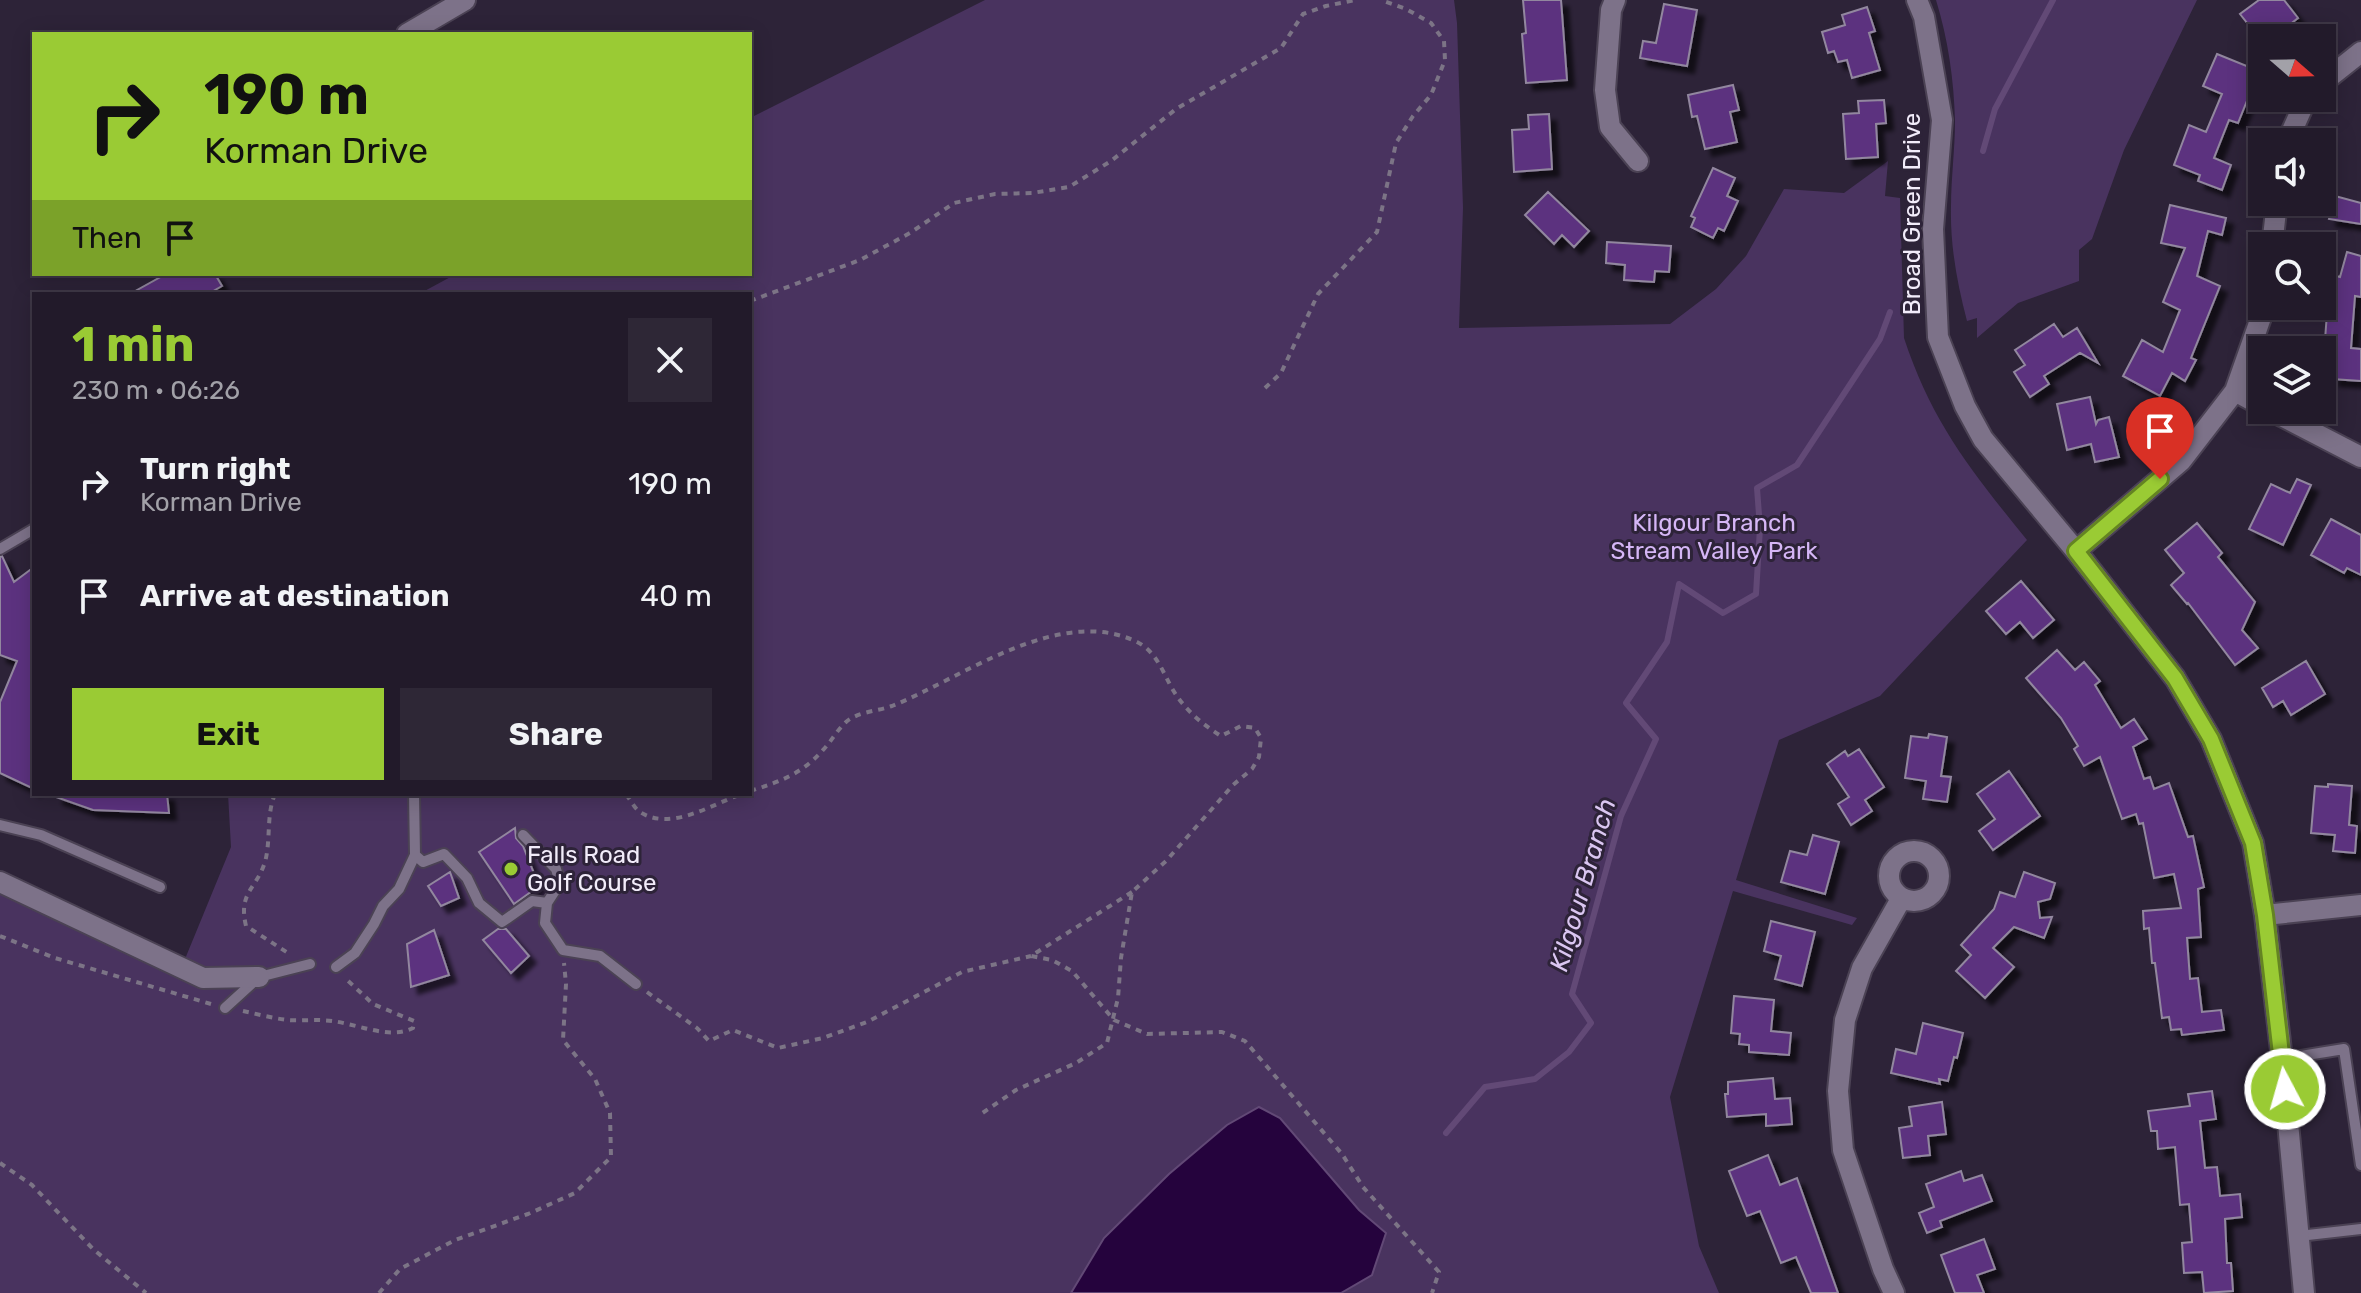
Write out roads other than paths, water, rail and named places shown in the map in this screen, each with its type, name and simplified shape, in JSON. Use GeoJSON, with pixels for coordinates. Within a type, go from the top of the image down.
{"type":"FeatureCollection","features":[{"type":"Feature","properties":{"kind":"street"},"geometry":{"type":"LineString","coordinates":[[410,32],[465,0]]}},
{"type":"Feature","properties":{"kind":"street"},"geometry":{"type":"LineString","coordinates":[[1615,0],[1611,10],[1605,90],[1608,115],[1610,127],[1638,161]]}},
{"type":"Feature","properties":{"kind":"street","name":"Broad Green Drive"},"geometry":{"type":"LineString","coordinates":[[1917,0],[1924,17],[1942,120],[1933,229],[1938,337],[1965,406],[1983,439],[2175,678],[2211,739],[2253,843],[2282,1059],[2304,1293]]}},
{"type":"Feature","properties":{"kind":"street"},"geometry":{"type":"LineString","coordinates":[[2336,72],[2361,52]]}},
{"type":"Feature","properties":{"kind":"street"},"geometry":{"type":"LineString","coordinates":[[2076,551],[2181,461],[2235,391],[2260,320]]}},
{"type":"Feature","properties":{"kind":"street"},"geometry":{"type":"LineString","coordinates":[[2235,391],[2248,398]]}},
{"type":"Feature","properties":{"kind":"street"},"geometry":{"type":"LineString","coordinates":[[2297,424],[2361,457]]}},
{"type":"Feature","properties":{"kind":"street"},"geometry":{"type":"LineString","coordinates":[[0,882],[203,978],[259,977]]}},
{"type":"Feature","properties":{"kind":"street"},"geometry":{"type":"LineString","coordinates":[[1894,1293],[1843,1150],[1838,1091],[1845,1020],[1862,968],[1901,899]]}},
{"type":"Feature","properties":{"kind":"street"},"geometry":{"type":"LineString","coordinates":[[2265,915],[2361,905]]}},
{"type":"Feature","properties":{"kind":"lane"},"geometry":{"type":"LineString","coordinates":[[0,549],[32,530]]}},
{"type":"Feature","properties":{"kind":"lane"},"geometry":{"type":"LineString","coordinates":[[336,967],[355,953],[383,906],[399,889],[415,855],[414,796]]}},
{"type":"Feature","properties":{"kind":"lane"},"geometry":{"type":"LineString","coordinates":[[0,825],[41,835],[160,887]]}},
{"type":"Feature","properties":{"kind":"lane"},"geometry":{"type":"LineString","coordinates":[[523,835],[556,869],[560,883],[547,903],[545,923],[563,950],[600,956],[636,984]]}},
{"type":"Feature","properties":{"kind":"lane"},"geometry":{"type":"LineString","coordinates":[[415,855],[423,862],[444,854],[467,878],[479,903],[502,922],[532,901],[547,903]]}},
{"type":"Feature","properties":{"kind":"lane"},"geometry":{"type":"LineString","coordinates":[[225,1008],[259,977],[310,964]]}},
{"type":"Feature","properties":{"kind":"lane"},"geometry":{"type":"LineString","coordinates":[[2282,1059],[2344,1049],[2361,1165]]}},
{"type":"Feature","properties":{"kind":"lane"},"geometry":{"type":"LineString","coordinates":[[2299,1236],[2361,1229]]}},
{"type":"Feature","properties":{"kind":"waterway","name":"Kilgour Branch"},"geometry":{"type":"LineString","coordinates":[[1983,151],[1995,109],[2053,0]]}},
{"type":"Feature","properties":{"kind":"waterway","name":"Kilgour Branch"},"geometry":{"type":"LineString","coordinates":[[1446,1133],[1485,1087],[1535,1079],[1569,1052],[1591,1023],[1572,994],[1621,816],[1656,739],[1626,703],[1667,642],[1679,584],[1723,613],[1756,594],[1760,528],[1757,488],[1797,465],[1880,339],[1890,312]]}},
{"type":"Feature","properties":{"kind":"place","name":"Falls Road Golf Course"},"geometry":{"type":"Point","coordinates":[511,869]}},
{"type":"Feature","properties":{"kind":"park label","name":"Kilgour Branch Stream Valley Park"},"geometry":{"type":"Point","coordinates":[1714,537]}}]}
